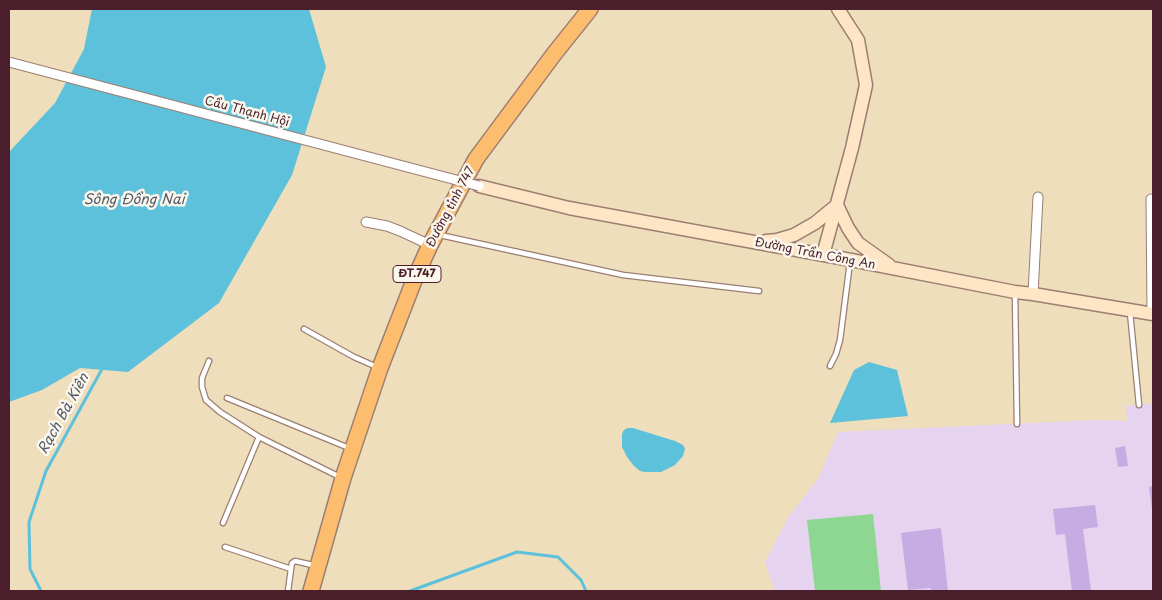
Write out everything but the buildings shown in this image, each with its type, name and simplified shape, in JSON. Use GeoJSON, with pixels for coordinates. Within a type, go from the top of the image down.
{"type":"FeatureCollection","features":[{"type":"Feature","properties":{"kind":"main road","name":"Đường tỉnh 747"},"geometry":{"type":"LineString","coordinates":[[317,570],[343,478],[380,368],[415,278],[433,240],[476,159],[590,9]]}},
{"type":"Feature","properties":{"kind":"main road","name":"ĐT.747"},"geometry":{"type":"LineString","coordinates":[[311,591],[317,570]]}},
{"type":"Feature","properties":{"kind":"street"},"geometry":{"type":"LineString","coordinates":[[824,255],[852,148],[866,85],[858,40],[838,9]]}},
{"type":"Feature","properties":{"kind":"street","name":"Cầu Thạnh Hội"},"geometry":{"type":"LineString","coordinates":[[9,62],[478,186]]}},
{"type":"Feature","properties":{"kind":"street","name":"Đường Trần Công An"},"geometry":{"type":"LineString","coordinates":[[478,186],[569,208],[1015,292],[1153,314]]}},
{"type":"Feature","properties":{"kind":"street"},"geometry":{"type":"LineString","coordinates":[[1033,294],[1038,197]]}},
{"type":"Feature","properties":{"kind":"street"},"geometry":{"type":"LineString","coordinates":[[1151,199],[1153,314]]}},
{"type":"Feature","properties":{"kind":"street"},"geometry":{"type":"LineString","coordinates":[[752,242],[777,240],[794,235],[815,223],[837,205]]}},
{"type":"Feature","properties":{"kind":"street"},"geometry":{"type":"LineString","coordinates":[[837,205],[858,243],[893,268]]}},
{"type":"Feature","properties":{"kind":"street"},"geometry":{"type":"LineString","coordinates":[[366,222],[433,240]]}},
{"type":"Feature","properties":{"kind":"lane"},"geometry":{"type":"LineString","coordinates":[[433,240],[606,272],[759,291]]}},
{"type":"Feature","properties":{"kind":"lane"},"geometry":{"type":"LineString","coordinates":[[830,366],[840,340],[851,260]]}},
{"type":"Feature","properties":{"kind":"lane"},"geometry":{"type":"LineString","coordinates":[[1015,292],[1017,424]]}},
{"type":"Feature","properties":{"kind":"lane"},"geometry":{"type":"LineString","coordinates":[[1130,311],[1139,405]]}},
{"type":"Feature","properties":{"kind":"lane"},"geometry":{"type":"LineString","coordinates":[[304,329],[354,357],[380,368]]}},
{"type":"Feature","properties":{"kind":"lane"},"geometry":{"type":"LineString","coordinates":[[208,361],[202,378],[202,387],[206,400],[220,412],[259,437],[343,478]]}},
{"type":"Feature","properties":{"kind":"lane"},"geometry":{"type":"LineString","coordinates":[[227,398],[353,450]]}},
{"type":"Feature","properties":{"kind":"lane"},"geometry":{"type":"LineString","coordinates":[[223,523],[259,437]]}},
{"type":"Feature","properties":{"kind":"lane"},"geometry":{"type":"LineString","coordinates":[[225,548],[291,569]]}},
{"type":"Feature","properties":{"kind":"lane"},"geometry":{"type":"LineString","coordinates":[[288,591],[292,563],[294,561],[317,570]]}},
{"type":"Feature","properties":{"kind":"shaded area"},"geometry":{"type":"Polygon","coordinates":[[[1153,403],[1153,591],[775,591],[765,562],[788,518],[819,477],[838,432],[1096,420],[1127,421],[1126,406],[1153,403]]]}},
{"type":"Feature","properties":{"kind":"green space"},"geometry":{"type":"Polygon","coordinates":[[[873,514],[881,591],[815,591],[807,520],[873,514]]]}},
{"type":"Feature","properties":{"kind":"water","name":"Sông Đồng Nai"},"geometry":{"type":"Polygon","coordinates":[[[92,9],[309,9],[326,67],[292,175],[219,303],[128,372],[80,368],[42,390],[9,402],[9,152],[55,103],[84,49],[92,9]]]}},
{"type":"Feature","properties":{"kind":"water"},"geometry":{"type":"Polygon","coordinates":[[[869,362],[897,370],[908,416],[830,423],[854,370],[869,362]]]}},
{"type":"Feature","properties":{"kind":"water"},"geometry":{"type":"Polygon","coordinates":[[[627,428],[633,428],[683,445],[685,449],[683,456],[675,465],[661,472],[640,471],[627,457],[622,447],[623,431],[627,428]]]}},
{"type":"Feature","properties":{"kind":"waterway","name":"Rạch Bà Kiên"},"geometry":{"type":"LineString","coordinates":[[41,591],[30,569],[29,522],[46,471],[102,367]]}},
{"type":"Feature","properties":{"kind":"waterway","name":"Rạch Bà Kiên"},"geometry":{"type":"LineString","coordinates":[[410,591],[517,552],[558,557],[581,580],[586,591]]}}]}
